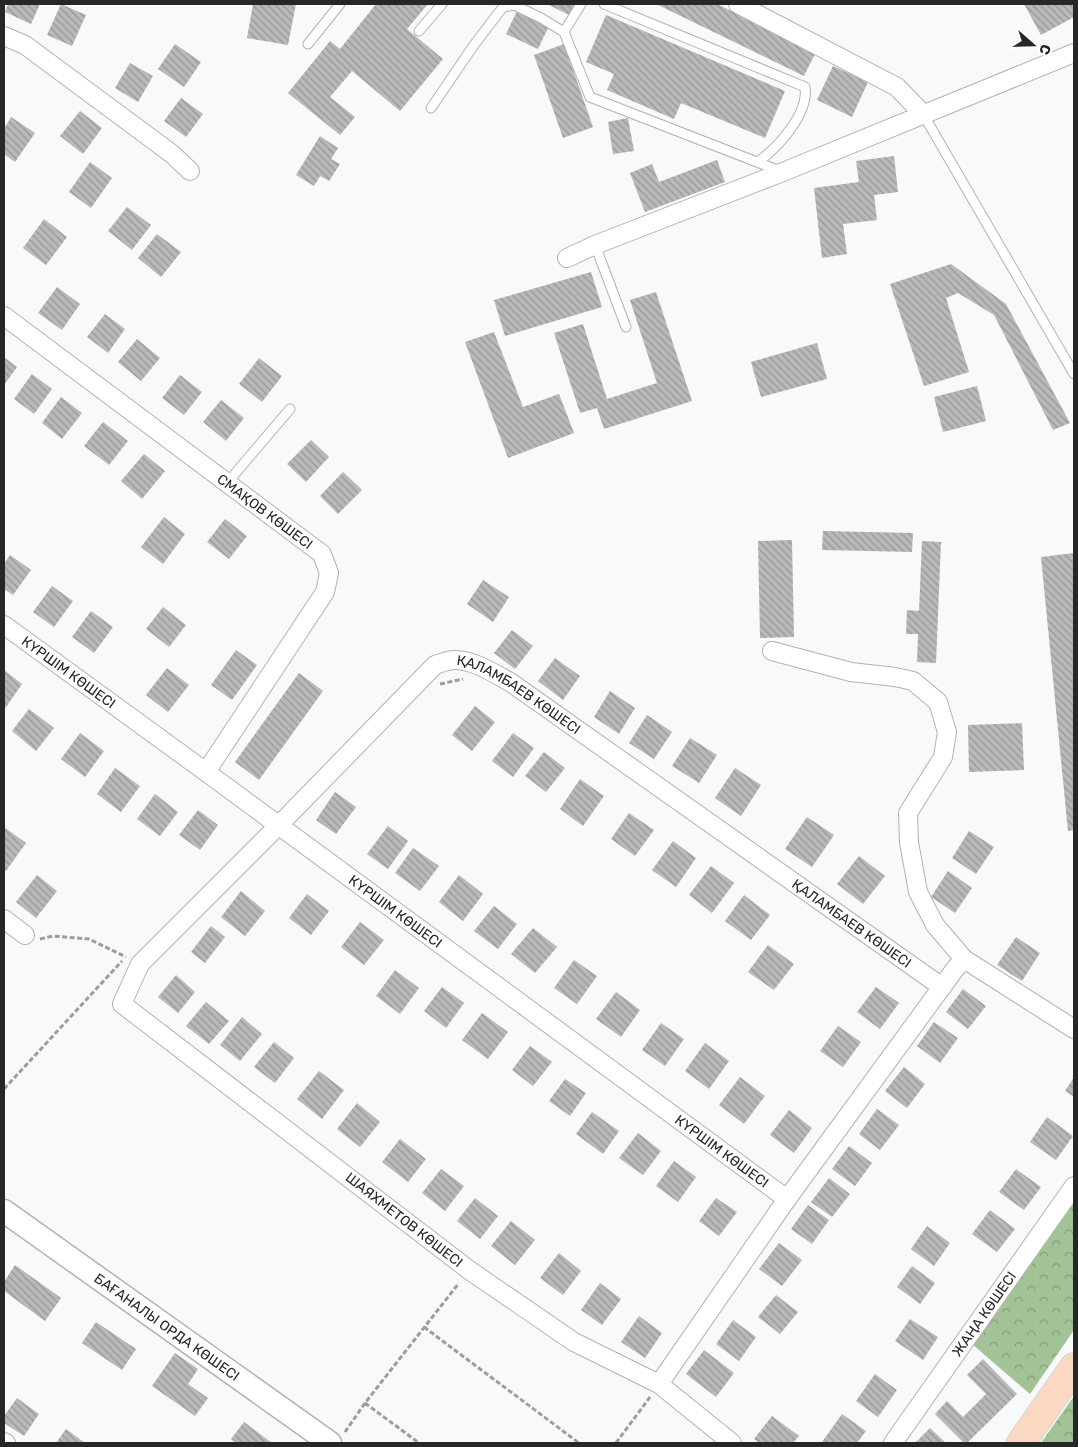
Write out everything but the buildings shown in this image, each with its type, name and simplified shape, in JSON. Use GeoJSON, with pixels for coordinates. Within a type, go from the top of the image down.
{"type":"FeatureCollection","features":[{"type":"Feature","properties":{"kind":"main road"},"geometry":{"type":"LineString","coordinates":[[1021,1443],[1074,1367]]}},
{"type":"Feature","properties":{"kind":"street"},"geometry":{"type":"LineString","coordinates":[[738,4],[897,87],[923,114]]}},
{"type":"Feature","properties":{"kind":"street"},"geometry":{"type":"LineString","coordinates":[[4,36],[25,45],[172,154],[190,171]]}},
{"type":"Feature","properties":{"kind":"street"},"geometry":{"type":"LineString","coordinates":[[567,258],[595,245],[783,172],[1074,53]]}},
{"type":"Feature","properties":{"kind":"street","name":"СМАҚОВ КӨШЕСІ"},"geometry":{"type":"LineString","coordinates":[[4,316],[322,554],[329,573],[324,592],[206,772]]}},
{"type":"Feature","properties":{"kind":"street","name":"КҮРШІМ КӨШЕСІ"},"geometry":{"type":"LineString","coordinates":[[4,625],[787,1199]]}},
{"type":"Feature","properties":{"kind":"street"},"geometry":{"type":"LineString","coordinates":[[772,650],[851,672],[913,681],[938,702],[947,732],[943,757],[908,813],[909,842],[918,892],[935,924],[964,959],[1074,1029]]}},
{"type":"Feature","properties":{"kind":"street","name":"ҚАЛАМБАЕВ КӨШЕСІ"},"geometry":{"type":"LineString","coordinates":[[132,957],[279,825],[435,665],[453,660],[467,661],[510,682],[942,987]]}},
{"type":"Feature","properties":{"kind":"street"},"geometry":{"type":"LineString","coordinates":[[4,919],[25,935]]}},
{"type":"Feature","properties":{"kind":"street","name":"ШАЯХМЕТОВ КӨШЕСІ"},"geometry":{"type":"LineString","coordinates":[[132,957],[122,1004],[469,1270],[574,1342],[659,1384],[732,1443]]}},
{"type":"Feature","properties":{"kind":"street"},"geometry":{"type":"LineString","coordinates":[[659,1384],[787,1199],[964,959]]}},
{"type":"Feature","properties":{"kind":"street","name":"ЖАҢА КӨШЕСІ"},"geometry":{"type":"LineString","coordinates":[[893,1443],[1074,1186]]}},
{"type":"Feature","properties":{"kind":"street","name":"БАҒАНАЛЫ ОРДА КӨШЕСІ"},"geometry":{"type":"LineString","coordinates":[[4,1212],[336,1439]]}},
{"type":"Feature","properties":{"kind":"lane"},"geometry":{"type":"LineString","coordinates":[[308,44],[340,4]]}},
{"type":"Feature","properties":{"kind":"lane"},"geometry":{"type":"LineString","coordinates":[[419,31],[442,4]]}},
{"type":"Feature","properties":{"kind":"lane"},"geometry":{"type":"LineString","coordinates":[[564,32],[582,4]]}},
{"type":"Feature","properties":{"kind":"lane"},"geometry":{"type":"LineString","coordinates":[[604,4],[805,87],[807,98],[799,116],[775,149],[758,162]]}},
{"type":"Feature","properties":{"kind":"lane"},"geometry":{"type":"LineString","coordinates":[[431,108],[474,45],[503,7],[514,5],[564,32],[590,97],[783,172]]}},
{"type":"Feature","properties":{"kind":"lane"},"geometry":{"type":"LineString","coordinates":[[923,114],[1074,374]]}},
{"type":"Feature","properties":{"kind":"lane"},"geometry":{"type":"LineString","coordinates":[[595,245],[626,327]]}},
{"type":"Feature","properties":{"kind":"lane"},"geometry":{"type":"LineString","coordinates":[[227,482],[290,409]]}},
{"type":"Feature","properties":{"kind":"path"},"geometry":{"type":"LineString","coordinates":[[428,673],[440,684],[469,678]]}},
{"type":"Feature","properties":{"kind":"path"},"geometry":{"type":"LineString","coordinates":[[4,1089],[132,957],[89,939],[53,936],[41,939],[25,935]]}},
{"type":"Feature","properties":{"kind":"path"},"geometry":{"type":"LineString","coordinates":[[336,1439],[469,1270]]}},
{"type":"Feature","properties":{"kind":"path"},"geometry":{"type":"LineString","coordinates":[[424,1327],[579,1443]]}},
{"type":"Feature","properties":{"kind":"path"},"geometry":{"type":"LineString","coordinates":[[616,1443],[659,1384]]}},
{"type":"Feature","properties":{"kind":"path"},"geometry":{"type":"LineString","coordinates":[[365,1403],[419,1443]]}},
{"type":"Feature","properties":{"kind":"green space"},"geometry":{"type":"Polygon","coordinates":[[[1074,1203],[1074,1330],[1030,1394],[972,1344],[1074,1203]]]}},
{"type":"Feature","properties":{"kind":"green space"},"geometry":{"type":"Polygon","coordinates":[[[1074,1396],[1074,1443],[1041,1443],[1074,1396]]]}}]}
